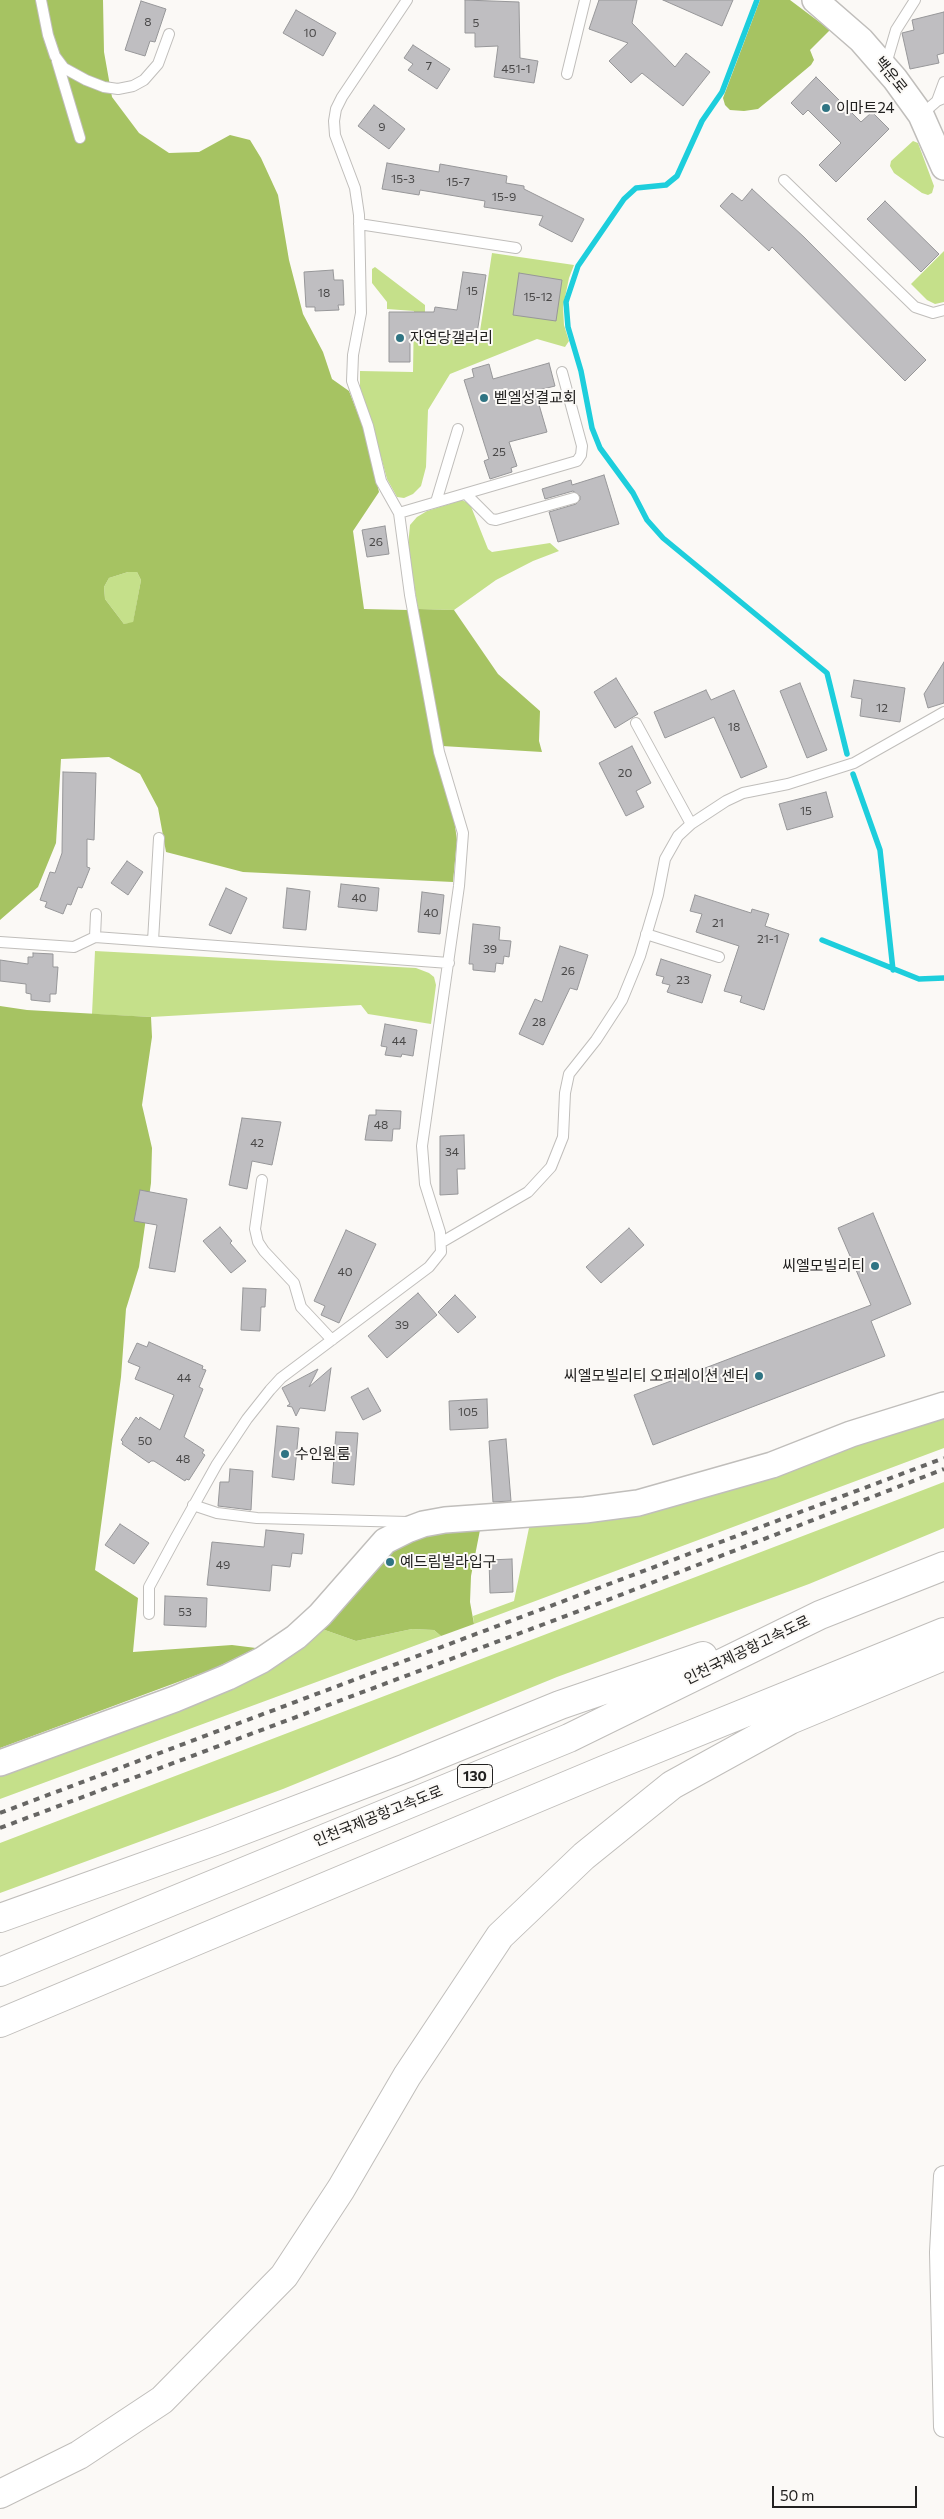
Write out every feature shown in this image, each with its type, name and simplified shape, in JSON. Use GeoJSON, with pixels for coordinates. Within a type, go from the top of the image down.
{"type":"FeatureCollection","features":[{"type":"Feature","properties":{"kind":"highway","name":"인천국제공항고속도로"},"geometry":{"type":"LineString","coordinates":[[0,1972],[569,1738],[820,1615],[944,1566]]}},
{"type":"Feature","properties":{"kind":"highway"},"geometry":{"type":"LineString","coordinates":[[0,1918],[215,1842],[406,1768],[560,1705],[820,1615]]}},
{"type":"Feature","properties":{"kind":"highway"},"geometry":{"type":"LineString","coordinates":[[0,2023],[604,1770],[944,1632]]}},
{"type":"Feature","properties":{"kind":"highway"},"geometry":{"type":"LineString","coordinates":[[0,2494],[79,2455],[162,2400],[284,2276],[341,2189],[416,2060],[500,1936],[584,1856],[672,1785],[790,1720],[944,1656]]}},
{"type":"Feature","properties":{"kind":"street","name":"백운로"},"geometry":{"type":"LineString","coordinates":[[815,0],[861,40],[885,67],[934,105],[944,167]]}},
{"type":"Feature","properties":{"kind":"street"},"geometry":{"type":"LineString","coordinates":[[0,1763],[175,1699],[228,1678],[262,1660],[296,1637],[320,1615],[385,1541],[423,1524],[497,1515],[585,1510],[638,1503],[772,1464],[851,1434],[944,1405]]}},
{"type":"Feature","properties":{"kind":"street"},"geometry":{"type":"LineString","coordinates":[[944,2176],[940,2252],[944,2427]]}},
{"type":"Feature","properties":{"kind":"lane"},"geometry":{"type":"LineString","coordinates":[[41,0],[48,35],[80,138]]}},
{"type":"Feature","properties":{"kind":"lane"},"geometry":{"type":"LineString","coordinates":[[149,1614],[149,1587],[193,1505],[242,1427],[270,1390],[281,1378],[429,1267],[441,1252],[442,1242],[425,1184],[422,1146],[449,963],[459,886],[463,832],[439,752],[410,595],[399,513],[382,481],[368,426],[352,381],[353,354],[361,312],[359,224],[355,188],[336,135],[336,108],[407,0]]}},
{"type":"Feature","properties":{"kind":"lane"},"geometry":{"type":"LineString","coordinates":[[567,74],[585,0]]}},
{"type":"Feature","properties":{"kind":"lane"},"geometry":{"type":"LineString","coordinates":[[885,67],[896,30],[915,0]]}},
{"type":"Feature","properties":{"kind":"lane"},"geometry":{"type":"LineString","coordinates":[[55,56],[64,68],[86,80],[118,88],[133,86],[153,72],[158,64],[169,34]]}},
{"type":"Feature","properties":{"kind":"lane"},"geometry":{"type":"LineString","coordinates":[[934,105],[944,82]]}},
{"type":"Feature","properties":{"kind":"lane"},"geometry":{"type":"LineString","coordinates":[[784,180],[915,307],[933,313],[944,310]]}},
{"type":"Feature","properties":{"kind":"lane"},"geometry":{"type":"LineString","coordinates":[[359,224],[516,248]]}},
{"type":"Feature","properties":{"kind":"lane"},"geometry":{"type":"LineString","coordinates":[[399,513],[576,461],[581,455],[582,446],[562,372]]}},
{"type":"Feature","properties":{"kind":"lane"},"geometry":{"type":"LineString","coordinates":[[436,502],[458,429]]}},
{"type":"Feature","properties":{"kind":"lane"},"geometry":{"type":"LineString","coordinates":[[466,494],[491,518],[496,520],[574,498]]}},
{"type":"Feature","properties":{"kind":"lane"},"geometry":{"type":"LineString","coordinates":[[442,1242],[528,1192],[551,1167],[563,1137],[565,1093],[569,1074],[606,1027],[622,1000],[646,934],[665,859],[678,836],[691,824],[726,801],[743,793],[788,784],[854,763],[944,712]]}},
{"type":"Feature","properties":{"kind":"lane"},"geometry":{"type":"LineString","coordinates":[[636,723],[691,824]]}},
{"type":"Feature","properties":{"kind":"lane"},"geometry":{"type":"LineString","coordinates":[[153,941],[159,838]]}},
{"type":"Feature","properties":{"kind":"lane"},"geometry":{"type":"LineString","coordinates":[[95,937],[96,914]]}},
{"type":"Feature","properties":{"kind":"lane"},"geometry":{"type":"LineString","coordinates":[[646,934],[719,956]]}},
{"type":"Feature","properties":{"kind":"lane"},"geometry":{"type":"LineString","coordinates":[[0,942],[74,948],[95,937],[449,963]]}},
{"type":"Feature","properties":{"kind":"lane"},"geometry":{"type":"LineString","coordinates":[[262,1180],[254,1229],[258,1242],[294,1283],[301,1307],[332,1340]]}},
{"type":"Feature","properties":{"kind":"lane"},"geometry":{"type":"LineString","coordinates":[[193,1505],[217,1514],[257,1518],[423,1524]]}},
{"type":"Feature","properties":{"kind":"green space"},"geometry":{"type":"Polygon","coordinates":[[[0,0],[103,0],[104,52],[112,97],[139,133],[169,153],[199,152],[230,135],[250,140],[261,158],[278,195],[289,260],[303,314],[323,352],[332,379],[349,391],[366,435],[379,492],[353,531],[364,609],[408,610],[437,764],[454,819],[457,840],[453,882],[243,872],[166,852],[158,808],[140,774],[109,757],[61,759],[56,843],[38,887],[0,920],[0,0]],[[128,572],[109,578],[104,587],[105,599],[124,624],[133,622],[141,580],[137,572],[128,572]]]}},
{"type":"Feature","properties":{"kind":"green space"},"geometry":{"type":"Polygon","coordinates":[[[760,0],[790,0],[830,30],[810,50],[814,60],[811,65],[758,109],[730,110],[725,105],[723,98],[760,0]]]}},
{"type":"Feature","properties":{"kind":"green space"},"geometry":{"type":"Polygon","coordinates":[[[913,141],[918,143],[934,186],[932,193],[928,195],[922,193],[894,173],[890,166],[891,161],[913,141]]]}},
{"type":"Feature","properties":{"kind":"green space"},"geometry":{"type":"Polygon","coordinates":[[[944,251],[944,302],[935,304],[927,300],[911,284],[944,251]]]}},
{"type":"Feature","properties":{"kind":"green space"},"geometry":{"type":"Polygon","coordinates":[[[492,253],[574,265],[569,278],[563,307],[564,325],[569,341],[565,347],[537,339],[450,374],[428,410],[426,467],[421,486],[413,494],[404,498],[397,497],[387,479],[369,413],[360,391],[360,371],[413,372],[414,311],[387,309],[387,302],[372,283],[372,269],[375,267],[425,305],[425,336],[478,344],[492,253]]]}},
{"type":"Feature","properties":{"kind":"green space"},"geometry":{"type":"Polygon","coordinates":[[[462,500],[470,504],[488,549],[492,552],[550,543],[559,551],[533,561],[496,580],[454,610],[418,609],[408,546],[410,525],[417,517],[427,511],[462,500]]]}},
{"type":"Feature","properties":{"kind":"green space"},"geometry":{"type":"Polygon","coordinates":[[[128,572],[137,572],[141,580],[133,623],[124,624],[105,599],[104,587],[109,578],[128,572]]]}},
{"type":"Feature","properties":{"kind":"green space"},"geometry":{"type":"Polygon","coordinates":[[[418,609],[454,610],[498,674],[540,711],[539,741],[542,752],[442,746],[418,609]]]}},
{"type":"Feature","properties":{"kind":"green space"},"geometry":{"type":"Polygon","coordinates":[[[95,951],[416,968],[434,977],[436,985],[431,1024],[368,1014],[361,1005],[151,1017],[92,1014],[95,951]]]}},
{"type":"Feature","properties":{"kind":"green space"},"geometry":{"type":"Polygon","coordinates":[[[0,1006],[27,1010],[151,1017],[152,1037],[142,1105],[152,1148],[151,1183],[139,1267],[126,1309],[121,1377],[95,1570],[138,1598],[133,1652],[232,1645],[256,1648],[213,1669],[0,1748],[0,1006]]]}},
{"type":"Feature","properties":{"kind":"green space"},"geometry":{"type":"Polygon","coordinates":[[[944,1412],[944,1448],[474,1624],[473,1616],[514,1601],[530,1523],[944,1412]]]}},
{"type":"Feature","properties":{"kind":"green space"},"geometry":{"type":"Polygon","coordinates":[[[944,1482],[944,1528],[809,1584],[557,1677],[283,1789],[0,1893],[0,1843],[944,1482]]]}},
{"type":"Feature","properties":{"kind":"green space"},"geometry":{"type":"Polygon","coordinates":[[[476,1525],[480,1530],[471,1576],[470,1602],[474,1624],[441,1636],[434,1630],[412,1629],[356,1641],[322,1629],[378,1560],[408,1537],[476,1525]]]}},
{"type":"Feature","properties":{"kind":"green space"},"geometry":{"type":"Polygon","coordinates":[[[322,1629],[356,1641],[412,1629],[434,1630],[441,1636],[0,1799],[0,1775],[322,1629]]]}},
{"type":"Feature","properties":{"kind":"building"},"geometry":{"type":"Polygon","coordinates":[[[465,0],[519,2],[520,58],[538,61],[534,83],[494,77],[498,46],[475,47],[475,33],[465,33],[465,0]]]}},
{"type":"Feature","properties":{"kind":"building"},"geometry":{"type":"Polygon","coordinates":[[[599,0],[637,0],[632,23],[675,67],[686,53],[710,72],[683,106],[642,73],[631,83],[609,61],[628,43],[589,29],[599,0]]]}},
{"type":"Feature","properties":{"kind":"building"},"geometry":{"type":"Polygon","coordinates":[[[663,0],[733,0],[722,26],[663,0]]]}},
{"type":"Feature","properties":{"kind":"building"},"geometry":{"type":"Polygon","coordinates":[[[141,1],[166,9],[155,42],[150,41],[145,56],[125,50],[141,1]]]}},
{"type":"Feature","properties":{"kind":"building"},"geometry":{"type":"Polygon","coordinates":[[[296,10],[336,33],[323,56],[283,33],[296,10]]]}},
{"type":"Feature","properties":{"kind":"building"},"geometry":{"type":"Polygon","coordinates":[[[944,12],[944,53],[937,55],[939,63],[910,69],[902,33],[914,30],[912,20],[944,12]]]}},
{"type":"Feature","properties":{"kind":"building"},"geometry":{"type":"Polygon","coordinates":[[[413,45],[450,69],[437,89],[408,70],[413,64],[404,58],[413,45]]]}},
{"type":"Feature","properties":{"kind":"building"},"geometry":{"type":"Polygon","coordinates":[[[816,77],[861,122],[872,112],[889,129],[836,182],[819,165],[841,143],[808,110],[803,115],[791,103],[816,77]]]}},
{"type":"Feature","properties":{"kind":"building"},"geometry":{"type":"Polygon","coordinates":[[[374,105],[405,129],[389,149],[358,126],[374,105]]]}},
{"type":"Feature","properties":{"kind":"building"},"geometry":{"type":"Polygon","coordinates":[[[387,163],[439,172],[440,164],[507,176],[506,183],[524,186],[524,189],[584,219],[572,242],[539,225],[543,216],[484,207],[485,201],[420,190],[419,195],[382,189],[387,163]]]}},
{"type":"Feature","properties":{"kind":"building"},"geometry":{"type":"Polygon","coordinates":[[[752,189],[804,237],[926,360],[905,381],[772,247],[769,251],[720,206],[732,193],[742,201],[752,189]]]}},
{"type":"Feature","properties":{"kind":"building"},"geometry":{"type":"Polygon","coordinates":[[[885,201],[939,254],[921,272],[867,219],[885,201]]]}},
{"type":"Feature","properties":{"kind":"building"},"geometry":{"type":"Polygon","coordinates":[[[333,270],[334,280],[343,280],[344,305],[338,305],[339,310],[315,311],[315,307],[306,307],[304,272],[333,270]]]}},
{"type":"Feature","properties":{"kind":"building"},"geometry":{"type":"Polygon","coordinates":[[[463,272],[486,275],[476,340],[410,331],[410,362],[389,362],[389,312],[434,312],[435,307],[457,310],[463,272]]]}},
{"type":"Feature","properties":{"kind":"building"},"geometry":{"type":"Polygon","coordinates":[[[519,273],[562,280],[556,321],[513,315],[519,273]]]}},
{"type":"Feature","properties":{"kind":"building"},"geometry":{"type":"Polygon","coordinates":[[[549,363],[555,386],[535,391],[547,432],[509,442],[517,466],[511,468],[512,472],[490,479],[484,461],[489,459],[464,380],[474,377],[472,369],[489,364],[493,379],[549,363]]]}},
{"type":"Feature","properties":{"kind":"building"},"geometry":{"type":"Polygon","coordinates":[[[604,475],[619,524],[558,542],[549,512],[576,504],[580,500],[580,496],[573,491],[545,499],[542,489],[571,480],[572,485],[604,475]]]}},
{"type":"Feature","properties":{"kind":"building"},"geometry":{"type":"Polygon","coordinates":[[[385,526],[389,554],[367,557],[362,530],[385,526]]]}},
{"type":"Feature","properties":{"kind":"building"},"geometry":{"type":"Polygon","coordinates":[[[944,662],[944,703],[928,708],[924,694],[944,662]]]}},
{"type":"Feature","properties":{"kind":"building"},"geometry":{"type":"Polygon","coordinates":[[[616,678],[638,714],[615,728],[594,692],[616,678]]]}},
{"type":"Feature","properties":{"kind":"building"},"geometry":{"type":"Polygon","coordinates":[[[854,680],[905,688],[900,722],[860,716],[862,699],[851,697],[854,680]]]}},
{"type":"Feature","properties":{"kind":"building"},"geometry":{"type":"Polygon","coordinates":[[[800,683],[827,750],[807,758],[780,691],[800,683]]]}},
{"type":"Feature","properties":{"kind":"building"},"geometry":{"type":"Polygon","coordinates":[[[706,690],[711,700],[734,690],[767,767],[741,778],[714,717],[665,738],[654,712],[706,690]]]}},
{"type":"Feature","properties":{"kind":"building"},"geometry":{"type":"Polygon","coordinates":[[[632,746],[651,783],[636,791],[644,807],[626,816],[599,763],[632,746]]]}},
{"type":"Feature","properties":{"kind":"building"},"geometry":{"type":"Polygon","coordinates":[[[63,772],[96,773],[94,840],[87,839],[87,867],[90,868],[82,888],[78,887],[71,905],[67,904],[63,914],[45,907],[47,902],[40,900],[50,872],[55,873],[62,853],[63,772]]]}},
{"type":"Feature","properties":{"kind":"building"},"geometry":{"type":"Polygon","coordinates":[[[826,792],[833,817],[787,830],[779,804],[826,792]]]}},
{"type":"Feature","properties":{"kind":"building"},"geometry":{"type":"Polygon","coordinates":[[[127,861],[143,872],[128,895],[111,883],[127,861]]]}},
{"type":"Feature","properties":{"kind":"building"},"geometry":{"type":"Polygon","coordinates":[[[341,884],[379,888],[377,911],[338,907],[341,884]]]}},
{"type":"Feature","properties":{"kind":"building"},"geometry":{"type":"Polygon","coordinates":[[[226,888],[247,898],[231,934],[209,925],[226,888]]]}},
{"type":"Feature","properties":{"kind":"building"},"geometry":{"type":"Polygon","coordinates":[[[287,888],[310,891],[306,930],[283,928],[287,888]]]}},
{"type":"Feature","properties":{"kind":"building"},"geometry":{"type":"Polygon","coordinates":[[[422,892],[444,895],[440,934],[418,932],[422,892]]]}},
{"type":"Feature","properties":{"kind":"building"},"geometry":{"type":"Polygon","coordinates":[[[695,895],[751,913],[752,909],[769,914],[765,926],[789,934],[764,1010],[740,1002],[742,996],[724,991],[739,946],[696,932],[702,914],[690,911],[695,895]]]}},
{"type":"Feature","properties":{"kind":"building"},"geometry":{"type":"Polygon","coordinates":[[[473,924],[500,927],[499,940],[511,941],[509,957],[504,956],[503,964],[496,963],[495,972],[473,970],[473,964],[469,964],[473,924]]]}},
{"type":"Feature","properties":{"kind":"building"},"geometry":{"type":"Polygon","coordinates":[[[560,946],[588,955],[577,990],[570,988],[543,1045],[519,1034],[535,999],[542,1002],[560,946]]]}},
{"type":"Feature","properties":{"kind":"building"},"geometry":{"type":"Polygon","coordinates":[[[33,953],[53,954],[53,967],[58,967],[56,994],[50,994],[50,1002],[31,1000],[31,994],[26,993],[26,984],[0,981],[0,960],[28,964],[28,957],[33,957],[33,953]]]}},
{"type":"Feature","properties":{"kind":"building"},"geometry":{"type":"Polygon","coordinates":[[[661,959],[711,975],[702,1003],[667,992],[670,985],[662,983],[664,977],[656,975],[661,959]]]}},
{"type":"Feature","properties":{"kind":"building"},"geometry":{"type":"Polygon","coordinates":[[[385,1024],[417,1030],[413,1056],[402,1054],[401,1057],[385,1055],[387,1047],[381,1046],[385,1024]]]}},
{"type":"Feature","properties":{"kind":"building"},"geometry":{"type":"Polygon","coordinates":[[[376,1110],[401,1111],[400,1129],[393,1129],[392,1141],[365,1140],[369,1115],[376,1115],[376,1110]]]}},
{"type":"Feature","properties":{"kind":"building"},"geometry":{"type":"Polygon","coordinates":[[[242,1118],[281,1122],[272,1165],[252,1161],[247,1189],[229,1185],[242,1118]]]}},
{"type":"Feature","properties":{"kind":"building"},"geometry":{"type":"Polygon","coordinates":[[[464,1135],[465,1169],[457,1169],[458,1194],[440,1195],[440,1136],[464,1135]]]}},
{"type":"Feature","properties":{"kind":"building"},"geometry":{"type":"Polygon","coordinates":[[[140,1190],[187,1199],[175,1272],[149,1268],[157,1225],[134,1221],[140,1190]]]}},
{"type":"Feature","properties":{"kind":"building","name":"씨엘모빌리티 오퍼레이션 센터"},"geometry":{"type":"Polygon","coordinates":[[[873,1213],[911,1304],[871,1321],[885,1356],[653,1445],[634,1395],[871,1305],[838,1228],[873,1213]]]}},
{"type":"Feature","properties":{"kind":"building"},"geometry":{"type":"Polygon","coordinates":[[[220,1227],[232,1241],[230,1243],[246,1261],[231,1273],[203,1241],[220,1227]]]}},
{"type":"Feature","properties":{"kind":"building"},"geometry":{"type":"Polygon","coordinates":[[[629,1228],[644,1245],[601,1283],[586,1267],[629,1228]]]}},
{"type":"Feature","properties":{"kind":"building"},"geometry":{"type":"Polygon","coordinates":[[[346,1230],[376,1244],[339,1323],[321,1315],[325,1306],[314,1301],[346,1230]]]}},
{"type":"Feature","properties":{"kind":"building"},"geometry":{"type":"Polygon","coordinates":[[[243,1288],[266,1289],[265,1307],[261,1307],[260,1331],[241,1330],[243,1288]]]}},
{"type":"Feature","properties":{"kind":"building"},"geometry":{"type":"Polygon","coordinates":[[[418,1293],[437,1315],[387,1358],[368,1336],[418,1293]]]}},
{"type":"Feature","properties":{"kind":"building"},"geometry":{"type":"Polygon","coordinates":[[[455,1295],[476,1317],[458,1333],[438,1312],[455,1295]]]}},
{"type":"Feature","properties":{"kind":"building"},"geometry":{"type":"Polygon","coordinates":[[[149,1342],[203,1366],[202,1369],[206,1370],[199,1387],[203,1389],[184,1437],[204,1450],[202,1453],[205,1455],[189,1480],[186,1479],[185,1481],[154,1461],[149,1463],[122,1444],[121,1440],[136,1417],[139,1420],[140,1417],[160,1430],[174,1395],[135,1379],[140,1367],[128,1362],[137,1343],[147,1347],[149,1342]]]}},
{"type":"Feature","properties":{"kind":"building"},"geometry":{"type":"Polygon","coordinates":[[[331,1368],[325,1411],[300,1408],[296,1416],[292,1407],[287,1406],[290,1404],[282,1388],[318,1369],[309,1387],[331,1368]]]}},
{"type":"Feature","properties":{"kind":"building"},"geometry":{"type":"Polygon","coordinates":[[[368,1388],[381,1411],[363,1420],[351,1397],[368,1388]]]}},
{"type":"Feature","properties":{"kind":"building"},"geometry":{"type":"Polygon","coordinates":[[[487,1399],[488,1428],[450,1430],[449,1401],[487,1399]]]}},
{"type":"Feature","properties":{"kind":"building"},"geometry":{"type":"Polygon","coordinates":[[[277,1426],[299,1428],[294,1480],[272,1477],[277,1426]]]}},
{"type":"Feature","properties":{"kind":"building"},"geometry":{"type":"Polygon","coordinates":[[[336,1432],[358,1433],[354,1485],[332,1483],[336,1432]]]}},
{"type":"Feature","properties":{"kind":"building"},"geometry":{"type":"Polygon","coordinates":[[[506,1439],[511,1501],[493,1502],[489,1441],[506,1439]]]}},
{"type":"Feature","properties":{"kind":"building"},"geometry":{"type":"Polygon","coordinates":[[[230,1469],[253,1471],[251,1510],[218,1506],[220,1482],[229,1482],[230,1469]]]}},
{"type":"Feature","properties":{"kind":"building"},"geometry":{"type":"Polygon","coordinates":[[[120,1524],[149,1543],[134,1564],[105,1545],[120,1524]]]}},
{"type":"Feature","properties":{"kind":"building"},"geometry":{"type":"Polygon","coordinates":[[[266,1530],[304,1534],[302,1554],[292,1553],[290,1567],[272,1565],[270,1591],[207,1585],[212,1542],[264,1547],[266,1530]]]}},
{"type":"Feature","properties":{"kind":"building"},"geometry":{"type":"Polygon","coordinates":[[[512,1559],[513,1592],[490,1593],[489,1560],[512,1559]]]}},
{"type":"Feature","properties":{"kind":"building"},"geometry":{"type":"Polygon","coordinates":[[[165,1596],[207,1598],[206,1627],[164,1625],[165,1596]]]}},
{"type":"Feature","properties":{"kind":"waterway"},"geometry":{"type":"LineString","coordinates":[[757,0],[722,92],[702,121],[677,176],[666,185],[636,188],[624,199],[578,266],[566,302],[568,327],[581,371],[592,428],[600,448],[633,493],[647,520],[663,538],[827,673],[847,754]]}},
{"type":"Feature","properties":{"kind":"waterway"},"geometry":{"type":"LineString","coordinates":[[853,774],[880,850],[893,970]]}},
{"type":"Feature","properties":{"kind":"waterway"},"geometry":{"type":"LineString","coordinates":[[822,940],[919,979],[944,978]]}},
{"type":"Feature","properties":{"kind":"railway"},"geometry":{"type":"LineString","coordinates":[[0,1813],[944,1458]]}},
{"type":"Feature","properties":{"kind":"railway"},"geometry":{"type":"LineString","coordinates":[[0,1828],[587,1608],[944,1469]]}},
{"type":"Feature","properties":{"kind":"place","name":"이마트24"},"geometry":{"type":"Point","coordinates":[826,108]}},
{"type":"Feature","properties":{"kind":"place","name":"자연당갤러리"},"geometry":{"type":"Point","coordinates":[400,338]}},
{"type":"Feature","properties":{"kind":"place","name":"벧엘성결교회"},"geometry":{"type":"Point","coordinates":[484,398]}},
{"type":"Feature","properties":{"kind":"place","name":"씨엘모빌리티"},"geometry":{"type":"Point","coordinates":[875,1266]}},
{"type":"Feature","properties":{"kind":"place","name":"씨엘모빌리티 오퍼레이션 센터"},"geometry":{"type":"Point","coordinates":[759,1376]}},
{"type":"Feature","properties":{"kind":"place","name":"수인원룸"},"geometry":{"type":"Point","coordinates":[285,1454]}},
{"type":"Feature","properties":{"kind":"place","name":"예드림빌라입구"},"geometry":{"type":"Point","coordinates":[390,1562]}}]}
